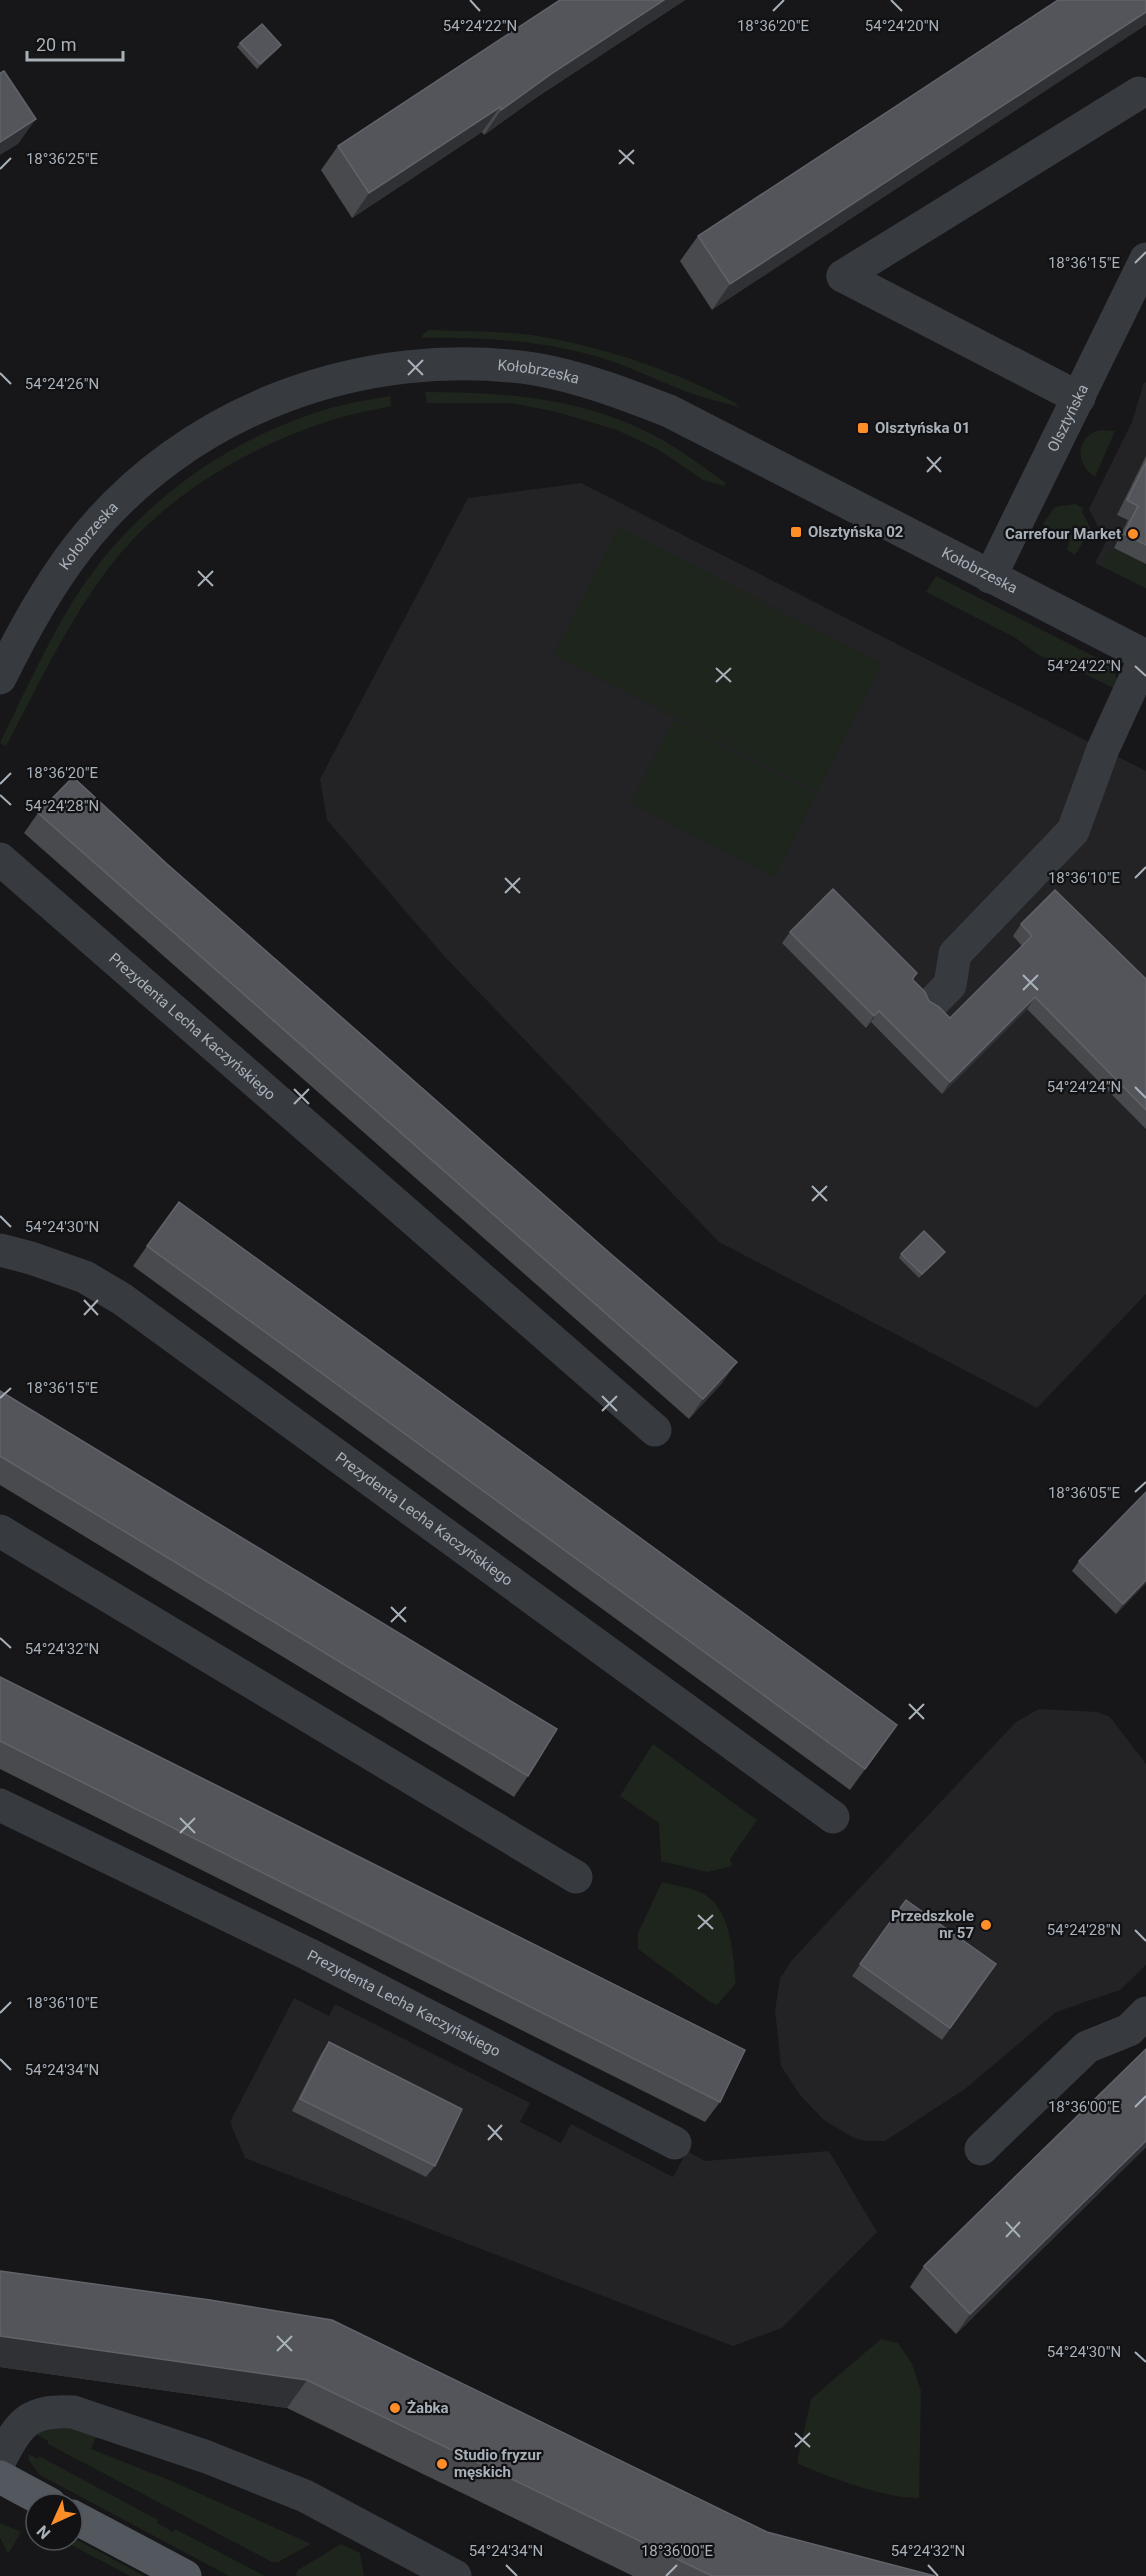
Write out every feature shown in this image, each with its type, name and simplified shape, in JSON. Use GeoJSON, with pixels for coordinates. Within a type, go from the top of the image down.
{"type":"FeatureCollection","features":[{"type":"Feature","properties":{"kind":"main road"},"geometry":{"type":"LineString","coordinates":[[0,2477],[28,2492]]}},
{"type":"Feature","properties":{"kind":"main road"},"geometry":{"type":"LineString","coordinates":[[84,2522],[185,2576]]}},
{"type":"Feature","properties":{"kind":"street"},"geometry":{"type":"LineString","coordinates":[[1079,398],[843,276],[1139,93]]}},
{"type":"Feature","properties":{"kind":"street","name":"Olsztyńska"},"geometry":{"type":"LineString","coordinates":[[990,577],[1143,272]]}},
{"type":"Feature","properties":{"kind":"street","name":"Kołobrzeska"},"geometry":{"type":"LineString","coordinates":[[0,678],[34,611],[80,544],[138,483],[169,458],[202,436],[274,399],[346,376],[428,364],[462,363],[534,369],[574,378],[626,394],[669,411],[1146,655]]}},
{"type":"Feature","properties":{"kind":"street"},"geometry":{"type":"LineString","coordinates":[[935,1000],[950,985],[955,954],[1073,831],[1103,749],[1146,655]]}},
{"type":"Feature","properties":{"kind":"street","name":"Prezydenta Lecha Kaczyńskiego"},"geometry":{"type":"LineString","coordinates":[[0,859],[654,1431]]}},
{"type":"Feature","properties":{"kind":"street","name":"Prezydenta Lecha Kaczyńskiego"},"geometry":{"type":"LineString","coordinates":[[0,1250],[85,1276],[122,1299],[833,1817]]}},
{"type":"Feature","properties":{"kind":"street"},"geometry":{"type":"LineString","coordinates":[[0,1531],[576,1877]]}},
{"type":"Feature","properties":{"kind":"street","name":"Prezydenta Lecha Kaczyńskiego"},"geometry":{"type":"LineString","coordinates":[[0,1805],[308,1954],[675,2143]]}},
{"type":"Feature","properties":{"kind":"street"},"geometry":{"type":"LineString","coordinates":[[981,2149],[1087,2046],[1129,2030],[1146,2013]]}},
{"type":"Feature","properties":{"kind":"street"},"geometry":{"type":"LineString","coordinates":[[0,2460],[14,2434],[33,2416],[52,2411],[73,2412],[207,2457],[305,2496],[455,2576]]}},
{"type":"Feature","properties":{"kind":"shaded area"},"geometry":{"type":"Polygon","coordinates":[[[429,330],[531,335],[594,348],[690,381],[736,403],[738,407],[691,393],[591,355],[507,340],[422,338],[423,334],[429,330]]]}},
{"type":"Feature","properties":{"kind":"shaded area"},"geometry":{"type":"Polygon","coordinates":[[[1144,382],[1146,383],[1146,588],[1095,563],[1106,542],[1089,509],[1132,422],[1144,382]]]}},
{"type":"Feature","properties":{"kind":"shaded area"},"geometry":{"type":"Polygon","coordinates":[[[425,392],[515,396],[573,406],[602,414],[657,437],[726,483],[724,486],[703,480],[659,450],[617,430],[557,412],[511,403],[427,403],[425,392]]]}},
{"type":"Feature","properties":{"kind":"shaded area"},"geometry":{"type":"Polygon","coordinates":[[[390,396],[391,406],[329,421],[267,445],[208,478],[154,519],[130,543],[93,590],[54,655],[6,746],[0,743],[45,650],[85,583],[111,549],[141,518],[174,489],[209,464],[247,442],[286,423],[327,409],[390,396]]]}},
{"type":"Feature","properties":{"kind":"shaded area"},"geometry":{"type":"Polygon","coordinates":[[[1100,430],[1115,431],[1095,477],[1084,465],[1081,451],[1086,438],[1100,430]]]}},
{"type":"Feature","properties":{"kind":"shaded area"},"geometry":{"type":"Polygon","coordinates":[[[581,483],[1146,771],[1146,1294],[1037,1408],[719,1242],[445,957],[327,820],[320,779],[468,498],[581,483]]]}},
{"type":"Feature","properties":{"kind":"shaded area"},"geometry":{"type":"Polygon","coordinates":[[[1075,504],[1083,508],[1082,512],[1091,529],[1075,555],[1067,550],[1070,539],[1043,524],[1055,507],[1075,504]]]}},
{"type":"Feature","properties":{"kind":"shaded area"},"geometry":{"type":"Polygon","coordinates":[[[619,527],[883,664],[817,791],[553,655],[619,527]]]}},
{"type":"Feature","properties":{"kind":"shaded area"},"geometry":{"type":"Polygon","coordinates":[[[1114,548],[1146,564],[1146,588],[1100,565],[1108,551],[1112,552],[1114,548]]]}},
{"type":"Feature","properties":{"kind":"shaded area"},"geometry":{"type":"Polygon","coordinates":[[[936,576],[1107,663],[1116,675],[1117,690],[1063,663],[1040,656],[1014,637],[926,592],[936,576]]]}},
{"type":"Feature","properties":{"kind":"shaded area"},"geometry":{"type":"Polygon","coordinates":[[[673,720],[816,794],[774,877],[630,803],[673,720]]]}},
{"type":"Feature","properties":{"kind":"shaded area","name":"Przedszkole nr 57"},"geometry":{"type":"Polygon","coordinates":[[[1039,1709],[1098,1712],[1110,1717],[1146,1764],[1146,1965],[1120,1990],[1056,2012],[965,2089],[885,2141],[865,2141],[854,2138],[824,2120],[800,2095],[781,2066],[775,2010],[780,1979],[792,1960],[1016,1722],[1039,1709]]]}},
{"type":"Feature","properties":{"kind":"shaded area"},"geometry":{"type":"Polygon","coordinates":[[[653,1744],[757,1820],[730,1859],[732,1866],[707,1872],[661,1861],[659,1823],[620,1796],[653,1744]]]}},
{"type":"Feature","properties":{"kind":"shaded area"},"geometry":{"type":"Polygon","coordinates":[[[662,1882],[691,1889],[707,1896],[716,1904],[727,1925],[736,1983],[717,2005],[638,1949],[638,1933],[662,1882]]]}},
{"type":"Feature","properties":{"kind":"shaded area"},"geometry":{"type":"Polygon","coordinates":[[[294,1998],[329,2016],[335,2004],[530,2103],[520,2122],[561,2143],[571,2124],[673,2177],[687,2151],[705,2161],[829,2151],[877,2232],[782,2328],[733,2346],[245,2158],[230,2122],[294,1998]]]}},
{"type":"Feature","properties":{"kind":"shaded area"},"geometry":{"type":"Polygon","coordinates":[[[881,2339],[898,2343],[912,2364],[921,2391],[919,2498],[874,2491],[824,2475],[797,2463],[811,2399],[881,2339]]]}},
{"type":"Feature","properties":{"kind":"shaded area"},"geometry":{"type":"Polygon","coordinates":[[[45,2424],[99,2430],[91,2449],[174,2482],[311,2544],[278,2562],[272,2562],[48,2444],[48,2441],[34,2433],[45,2424]]]}},
{"type":"Feature","properties":{"kind":"shaded area"},"geometry":{"type":"Polygon","coordinates":[[[28,2454],[38,2459],[39,2456],[158,2520],[157,2523],[173,2532],[175,2529],[265,2576],[229,2576],[84,2499],[84,2492],[72,2492],[40,2475],[29,2461],[28,2454]]]}},
{"type":"Feature","properties":{"kind":"shaded area"},"geometry":{"type":"Polygon","coordinates":[[[0,2523],[21,2532],[8,2554],[0,2537],[0,2523]]]}},
{"type":"Feature","properties":{"kind":"shaded area"},"geometry":{"type":"Polygon","coordinates":[[[84,2544],[144,2576],[130,2576],[84,2552],[84,2544]]]}},
{"type":"Feature","properties":{"kind":"shaded area"},"geometry":{"type":"Polygon","coordinates":[[[341,2544],[360,2553],[364,2576],[297,2576],[298,2570],[341,2544]]]}},
{"type":"Feature","properties":{"kind":"building"},"geometry":{"type":"Polygon","coordinates":[[[560,0],[664,0],[554,72],[501,110],[500,107],[369,193],[338,146],[560,0]]]}},
{"type":"Feature","properties":{"kind":"building"},"geometry":{"type":"Polygon","coordinates":[[[1058,0],[1146,0],[1146,12],[730,284],[698,236],[1058,0]]]}},
{"type":"Feature","properties":{"kind":"building"},"geometry":{"type":"Polygon","coordinates":[[[262,24],[281,45],[260,64],[240,43],[262,24]]]}},
{"type":"Feature","properties":{"kind":"building"},"geometry":{"type":"Polygon","coordinates":[[[4,71],[36,119],[0,142],[0,73],[4,71]]]}},
{"type":"Feature","properties":{"kind":"building"},"geometry":{"type":"Polygon","coordinates":[[[1146,462],[1146,545],[1124,534],[1138,506],[1127,500],[1146,462]]]}},
{"type":"Feature","properties":{"kind":"building"},"geometry":{"type":"Polygon","coordinates":[[[73,777],[167,864],[737,1362],[703,1399],[38,813],[73,777]]]}},
{"type":"Feature","properties":{"kind":"building"},"geometry":{"type":"Polygon","coordinates":[[[833,889],[917,973],[912,979],[925,992],[929,1001],[950,1018],[1032,936],[1021,924],[1055,890],[1146,979],[1146,1110],[1035,997],[950,1082],[879,1011],[874,1016],[790,932],[833,889]]]}},
{"type":"Feature","properties":{"kind":"building"},"geometry":{"type":"Polygon","coordinates":[[[179,1202],[897,1725],[865,1769],[147,1246],[179,1202]]]}},
{"type":"Feature","properties":{"kind":"building"},"geometry":{"type":"Polygon","coordinates":[[[924,1231],[945,1252],[922,1274],[901,1254],[924,1231]]]}},
{"type":"Feature","properties":{"kind":"building"},"geometry":{"type":"Polygon","coordinates":[[[0,1391],[557,1729],[528,1776],[0,1456],[0,1391]]]}},
{"type":"Feature","properties":{"kind":"building"},"geometry":{"type":"Polygon","coordinates":[[[1146,1492],[1146,1580],[1123,1604],[1079,1561],[1146,1492]]]}},
{"type":"Feature","properties":{"kind":"building"},"geometry":{"type":"Polygon","coordinates":[[[0,1677],[745,2050],[720,2102],[0,1741],[0,1677]]]}},
{"type":"Feature","properties":{"kind":"building"},"geometry":{"type":"Polygon","coordinates":[[[906,1900],[996,1964],[950,2028],[860,1964],[906,1900]]]}},
{"type":"Feature","properties":{"kind":"building"},"geometry":{"type":"Polygon","coordinates":[[[329,2042],[462,2109],[435,2166],[300,2099],[329,2042]]]}},
{"type":"Feature","properties":{"kind":"building"},"geometry":{"type":"Polygon","coordinates":[[[1146,2049],[1146,2141],[970,2314],[924,2266],[1146,2049]]]}},
{"type":"Feature","properties":{"kind":"building"},"geometry":{"type":"Polygon","coordinates":[[[0,2271],[210,2300],[332,2320],[767,2532],[935,2576],[712,2576],[307,2380],[0,2336],[0,2271]]]}},
{"type":"Feature","properties":{"kind":"place","name":"Olsztyńska 01"},"geometry":{"type":"Point","coordinates":[863,428]}},
{"type":"Feature","properties":{"kind":"place","name":"Olsztyńska 02"},"geometry":{"type":"Point","coordinates":[796,532]}},
{"type":"Feature","properties":{"kind":"place","name":"Carrefour Market"},"geometry":{"type":"Point","coordinates":[1133,534]}},
{"type":"Feature","properties":{"kind":"place","name":"Przedszkole nr 57"},"geometry":{"type":"Point","coordinates":[986,1925]}},
{"type":"Feature","properties":{"kind":"place","name":"Żabka"},"geometry":{"type":"Point","coordinates":[395,2408]}},
{"type":"Feature","properties":{"kind":"place","name":"Studio fryzur męskich"},"geometry":{"type":"Point","coordinates":[442,2464]}}]}
